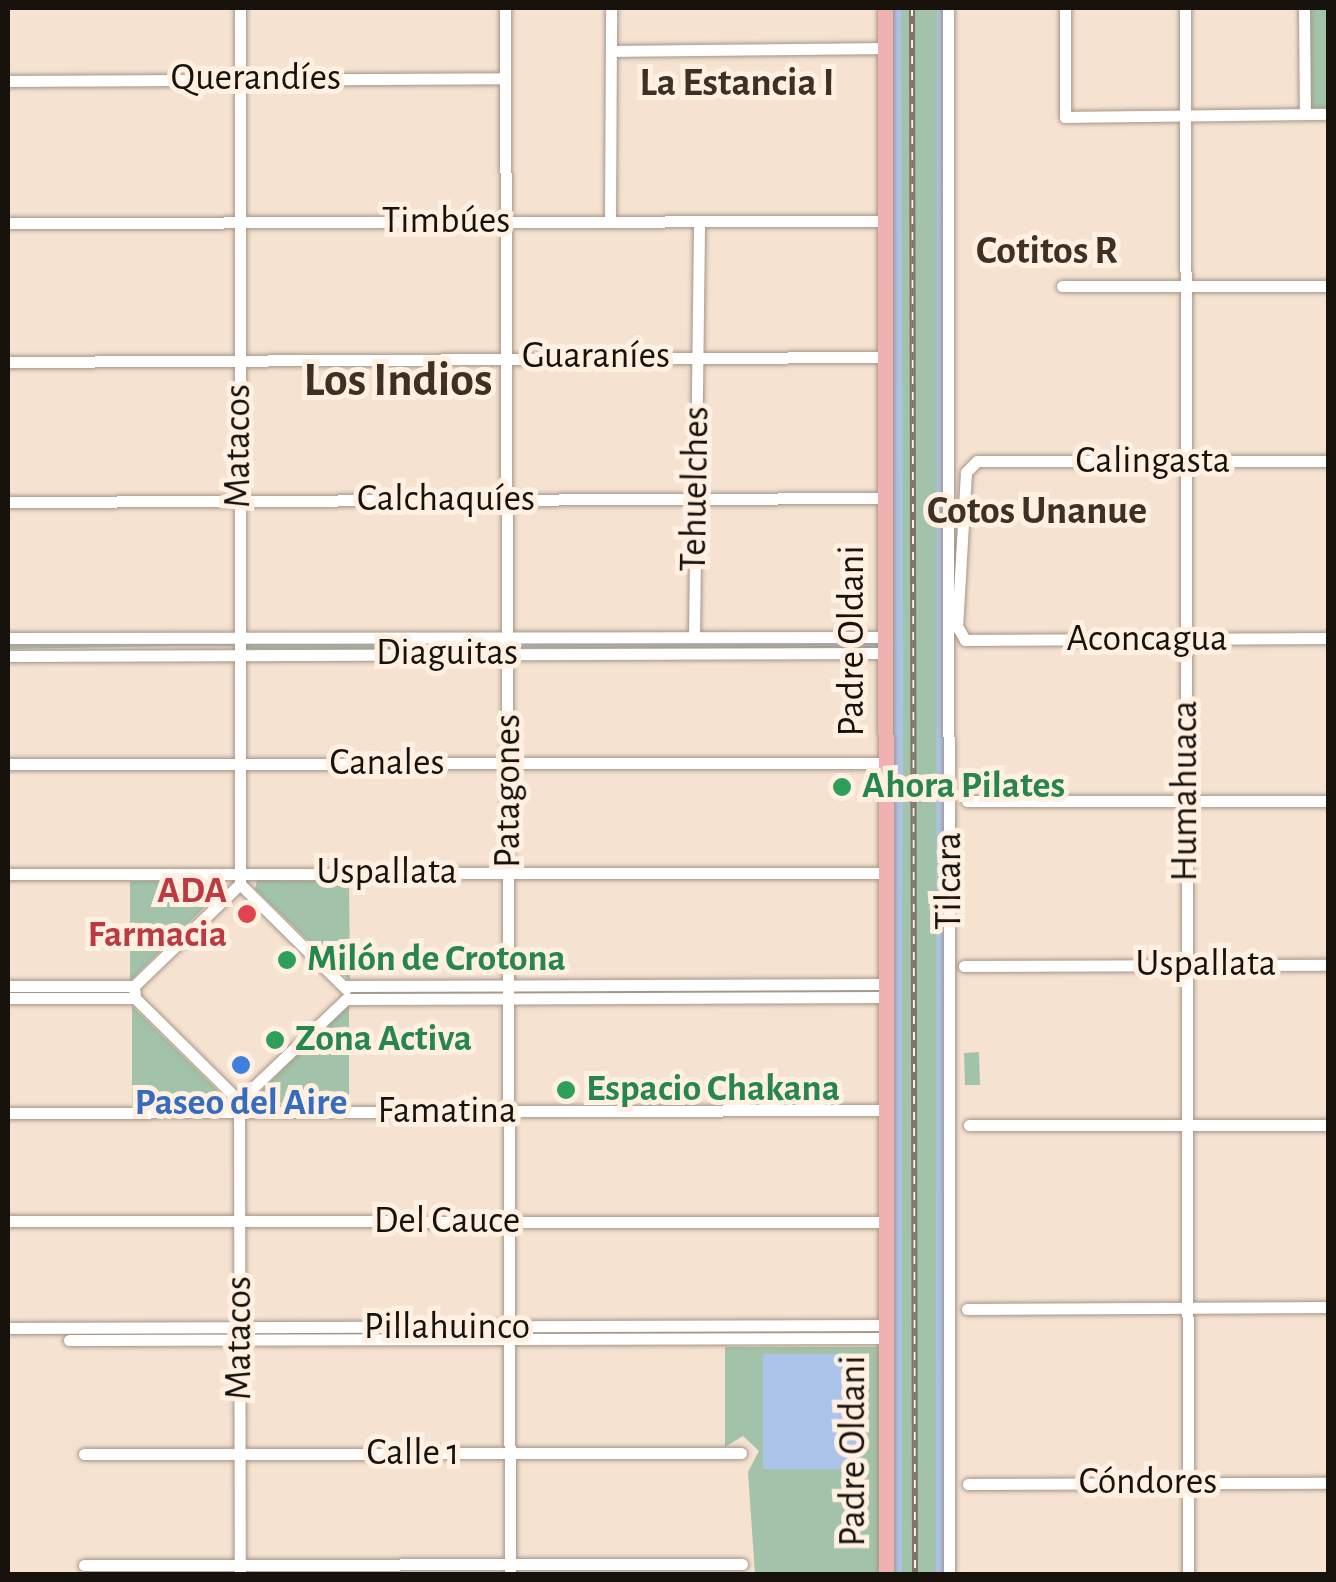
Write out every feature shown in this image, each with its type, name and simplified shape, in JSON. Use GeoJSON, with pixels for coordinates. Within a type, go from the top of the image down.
{"type":"FeatureCollection","features":[{"type":"Feature","properties":{"kind":"main road","name":"Padre Oldani"},"geometry":{"type":"LineString","coordinates":[[885,8],[886,1574]]}},
{"type":"Feature","properties":{"kind":"street","name":"Matacos"},"geometry":{"type":"LineString","coordinates":[[240,8],[240,879]]}},
{"type":"Feature","properties":{"kind":"street","name":"Patagones"},"geometry":{"type":"LineString","coordinates":[[505,8],[510,1569]]}},
{"type":"Feature","properties":{"kind":"street"},"geometry":{"type":"LineString","coordinates":[[610,222],[611,8]]}},
{"type":"Feature","properties":{"kind":"street","name":"Tilcara"},"geometry":{"type":"LineString","coordinates":[[948,8],[949,1574]]}},
{"type":"Feature","properties":{"kind":"street"},"geometry":{"type":"LineString","coordinates":[[1065,8],[1066,117],[1328,114]]}},
{"type":"Feature","properties":{"kind":"street","name":"Humahuaca"},"geometry":{"type":"LineString","coordinates":[[1185,8],[1188,1574]]}},
{"type":"Feature","properties":{"kind":"street"},"geometry":{"type":"LineString","coordinates":[[1304,8],[1305,114]]}},
{"type":"Feature","properties":{"kind":"street"},"geometry":{"type":"LineString","coordinates":[[610,51],[885,48]]}},
{"type":"Feature","properties":{"kind":"street","name":"Querandíes"},"geometry":{"type":"LineString","coordinates":[[8,81],[505,78]]}},
{"type":"Feature","properties":{"kind":"street","name":"Tehuelches"},"geometry":{"type":"LineString","coordinates":[[694,638],[699,221]]}},
{"type":"Feature","properties":{"kind":"street","name":"Timbúes"},"geometry":{"type":"LineString","coordinates":[[8,223],[885,221]]}},
{"type":"Feature","properties":{"kind":"street"},"geometry":{"type":"LineString","coordinates":[[1062,286],[1328,286]]}},
{"type":"Feature","properties":{"kind":"street","name":"Guaraníes"},"geometry":{"type":"LineString","coordinates":[[8,362],[885,357]]}},
{"type":"Feature","properties":{"kind":"street","name":"Calingasta"},"geometry":{"type":"LineString","coordinates":[[965,640],[957,626],[961,517],[966,472],[977,461],[1328,461]]}},
{"type":"Feature","properties":{"kind":"street","name":"Calchaquíes"},"geometry":{"type":"LineString","coordinates":[[8,502],[885,498]]}},
{"type":"Feature","properties":{"kind":"street","name":"Diaguitas"},"geometry":{"type":"LineString","coordinates":[[8,638],[694,638],[885,645]]}},
{"type":"Feature","properties":{"kind":"street","name":"Aconcagua"},"geometry":{"type":"LineString","coordinates":[[965,640],[1328,638]]}},
{"type":"Feature","properties":{"kind":"street","name":"Diaguitas"},"geometry":{"type":"LineString","coordinates":[[8,656],[509,654],[885,645]]}},
{"type":"Feature","properties":{"kind":"street","name":"Canales"},"geometry":{"type":"LineString","coordinates":[[8,764],[886,764]]}},
{"type":"Feature","properties":{"kind":"street"},"geometry":{"type":"LineString","coordinates":[[967,801],[1328,801]]}},
{"type":"Feature","properties":{"kind":"street","name":"Uspallata"},"geometry":{"type":"LineString","coordinates":[[8,874],[240,879],[509,873],[886,873]]}},
{"type":"Feature","properties":{"kind":"street"},"geometry":{"type":"LineString","coordinates":[[8,998],[134,992],[240,879],[346,992],[886,991]]}},
{"type":"Feature","properties":{"kind":"street","name":"Uspallata"},"geometry":{"type":"LineString","coordinates":[[964,966],[1328,965]]}},
{"type":"Feature","properties":{"kind":"street"},"geometry":{"type":"LineString","coordinates":[[8,986],[134,992],[239,1107],[346,992]]}},
{"type":"Feature","properties":{"kind":"street","name":"Matacos"},"geometry":{"type":"LineString","coordinates":[[239,1107],[240,1570]]}},
{"type":"Feature","properties":{"kind":"street","name":"Famatina"},"geometry":{"type":"LineString","coordinates":[[8,1113],[239,1107],[509,1112],[886,1110]]}},
{"type":"Feature","properties":{"kind":"street"},"geometry":{"type":"LineString","coordinates":[[969,1126],[1328,1126]]}},
{"type":"Feature","properties":{"kind":"street","name":"Del Cauce"},"geometry":{"type":"LineString","coordinates":[[8,1222],[886,1222]]}},
{"type":"Feature","properties":{"kind":"street"},"geometry":{"type":"LineString","coordinates":[[968,1309],[1328,1308]]}},
{"type":"Feature","properties":{"kind":"street","name":"Pillahuinco"},"geometry":{"type":"LineString","coordinates":[[8,1328],[240,1333],[886,1332]]}},
{"type":"Feature","properties":{"kind":"street","name":"Pillahuinco"},"geometry":{"type":"LineString","coordinates":[[68,1340],[240,1333]]}},
{"type":"Feature","properties":{"kind":"street","name":"Calle 1"},"geometry":{"type":"LineString","coordinates":[[84,1454],[741,1453]]}},
{"type":"Feature","properties":{"kind":"street","name":"Cóndores"},"geometry":{"type":"LineString","coordinates":[[968,1484],[1328,1483]]}},
{"type":"Feature","properties":{"kind":"street"},"geometry":{"type":"LineString","coordinates":[[84,1565],[240,1570],[742,1564]]}},
{"type":"Feature","properties":{"kind":"green space"},"geometry":{"type":"Polygon","coordinates":[[[885,8],[948,8],[949,1574],[886,1574],[885,8]]]}},
{"type":"Feature","properties":{"kind":"green space"},"geometry":{"type":"Polygon","coordinates":[[[1308,8],[1328,8],[1328,109],[1309,107],[1308,8]]]}},
{"type":"Feature","properties":{"kind":"green space"},"geometry":{"type":"Polygon","coordinates":[[[502,640],[499,649],[246,649],[244,641],[502,640]]]}},
{"type":"Feature","properties":{"kind":"green space"},"geometry":{"type":"Polygon","coordinates":[[[8,641],[234,643],[234,645],[8,649],[8,641]]]}},
{"type":"Feature","properties":{"kind":"green space"},"geometry":{"type":"Polygon","coordinates":[[[879,641],[876,648],[516,648],[513,643],[879,641]]]}},
{"type":"Feature","properties":{"kind":"green space"},"geometry":{"type":"Polygon","coordinates":[[[221,880],[224,888],[130,981],[130,881],[221,880]]]}},
{"type":"Feature","properties":{"kind":"green space"},"geometry":{"type":"Polygon","coordinates":[[[257,880],[349,881],[350,981],[255,889],[257,880]]]}},
{"type":"Feature","properties":{"kind":"green space"},"geometry":{"type":"Polygon","coordinates":[[[521,990],[867,992],[521,993],[521,990]]]}},
{"type":"Feature","properties":{"kind":"green space"},"geometry":{"type":"Polygon","coordinates":[[[349,1003],[349,1105],[255,1102],[255,1097],[349,1003]]]}},
{"type":"Feature","properties":{"kind":"green space"},"geometry":{"type":"Polygon","coordinates":[[[132,1006],[225,1098],[225,1103],[132,1105],[132,1006]]]}},
{"type":"Feature","properties":{"kind":"green space"},"geometry":{"type":"Polygon","coordinates":[[[979,1052],[980,1085],[965,1085],[964,1053],[979,1052]]]}},
{"type":"Feature","properties":{"kind":"green space"},"geometry":{"type":"Polygon","coordinates":[[[725,1347],[882,1347],[881,1574],[755,1574],[748,1472],[759,1451],[743,1436],[725,1447],[725,1347]]]}},
{"type":"Feature","properties":{"kind":"water"},"geometry":{"type":"Polygon","coordinates":[[[763,1354],[850,1354],[857,1363],[860,1461],[855,1469],[763,1469],[763,1354]]]}},
{"type":"Feature","properties":{"kind":"waterway"},"geometry":{"type":"LineString","coordinates":[[896,8],[898,636]]}},
{"type":"Feature","properties":{"kind":"waterway"},"geometry":{"type":"LineString","coordinates":[[940,1574],[941,8]]}},
{"type":"Feature","properties":{"kind":"waterway"},"geometry":{"type":"LineString","coordinates":[[897,987],[898,643]]}},
{"type":"Feature","properties":{"kind":"waterway"},"geometry":{"type":"LineString","coordinates":[[516,645],[877,644]]}},
{"type":"Feature","properties":{"kind":"waterway"},"geometry":{"type":"LineString","coordinates":[[8,645],[231,645]]}},
{"type":"Feature","properties":{"kind":"waterway"},"geometry":{"type":"LineString","coordinates":[[247,645],[500,645]]}},
{"type":"Feature","properties":{"kind":"waterway"},"geometry":{"type":"LineString","coordinates":[[897,993],[897,1574]]}},
{"type":"Feature","properties":{"kind":"railway"},"geometry":{"type":"LineString","coordinates":[[912,8],[915,1574]]}},
{"type":"Feature","properties":{"kind":"place","name":"Ahora Pilates"},"geometry":{"type":"Point","coordinates":[842,787]}},
{"type":"Feature","properties":{"kind":"place","name":"ADA Farmacia"},"geometry":{"type":"Point","coordinates":[247,914]}},
{"type":"Feature","properties":{"kind":"place","name":"Milón de Crotona"},"geometry":{"type":"Point","coordinates":[287,960]}},
{"type":"Feature","properties":{"kind":"place","name":"Zona Activa"},"geometry":{"type":"Point","coordinates":[275,1040]}},
{"type":"Feature","properties":{"kind":"place","name":"Paseo del Aire"},"geometry":{"type":"Point","coordinates":[241,1065]}},
{"type":"Feature","properties":{"kind":"place","name":"Espacio Chakana"},"geometry":{"type":"Point","coordinates":[566,1090]}},
{"type":"Feature","properties":{"kind":"district","name":"La Estancia I"},"geometry":{"type":"Point","coordinates":[737,83]}},
{"type":"Feature","properties":{"kind":"district","name":"Cotitos R"},"geometry":{"type":"Point","coordinates":[1047,251]}},
{"type":"Feature","properties":{"kind":"district","name":"Los Indios"},"geometry":{"type":"Point","coordinates":[398,382]}},
{"type":"Feature","properties":{"kind":"district","name":"Cotos Unanue"},"geometry":{"type":"Point","coordinates":[1037,511]}}]}
